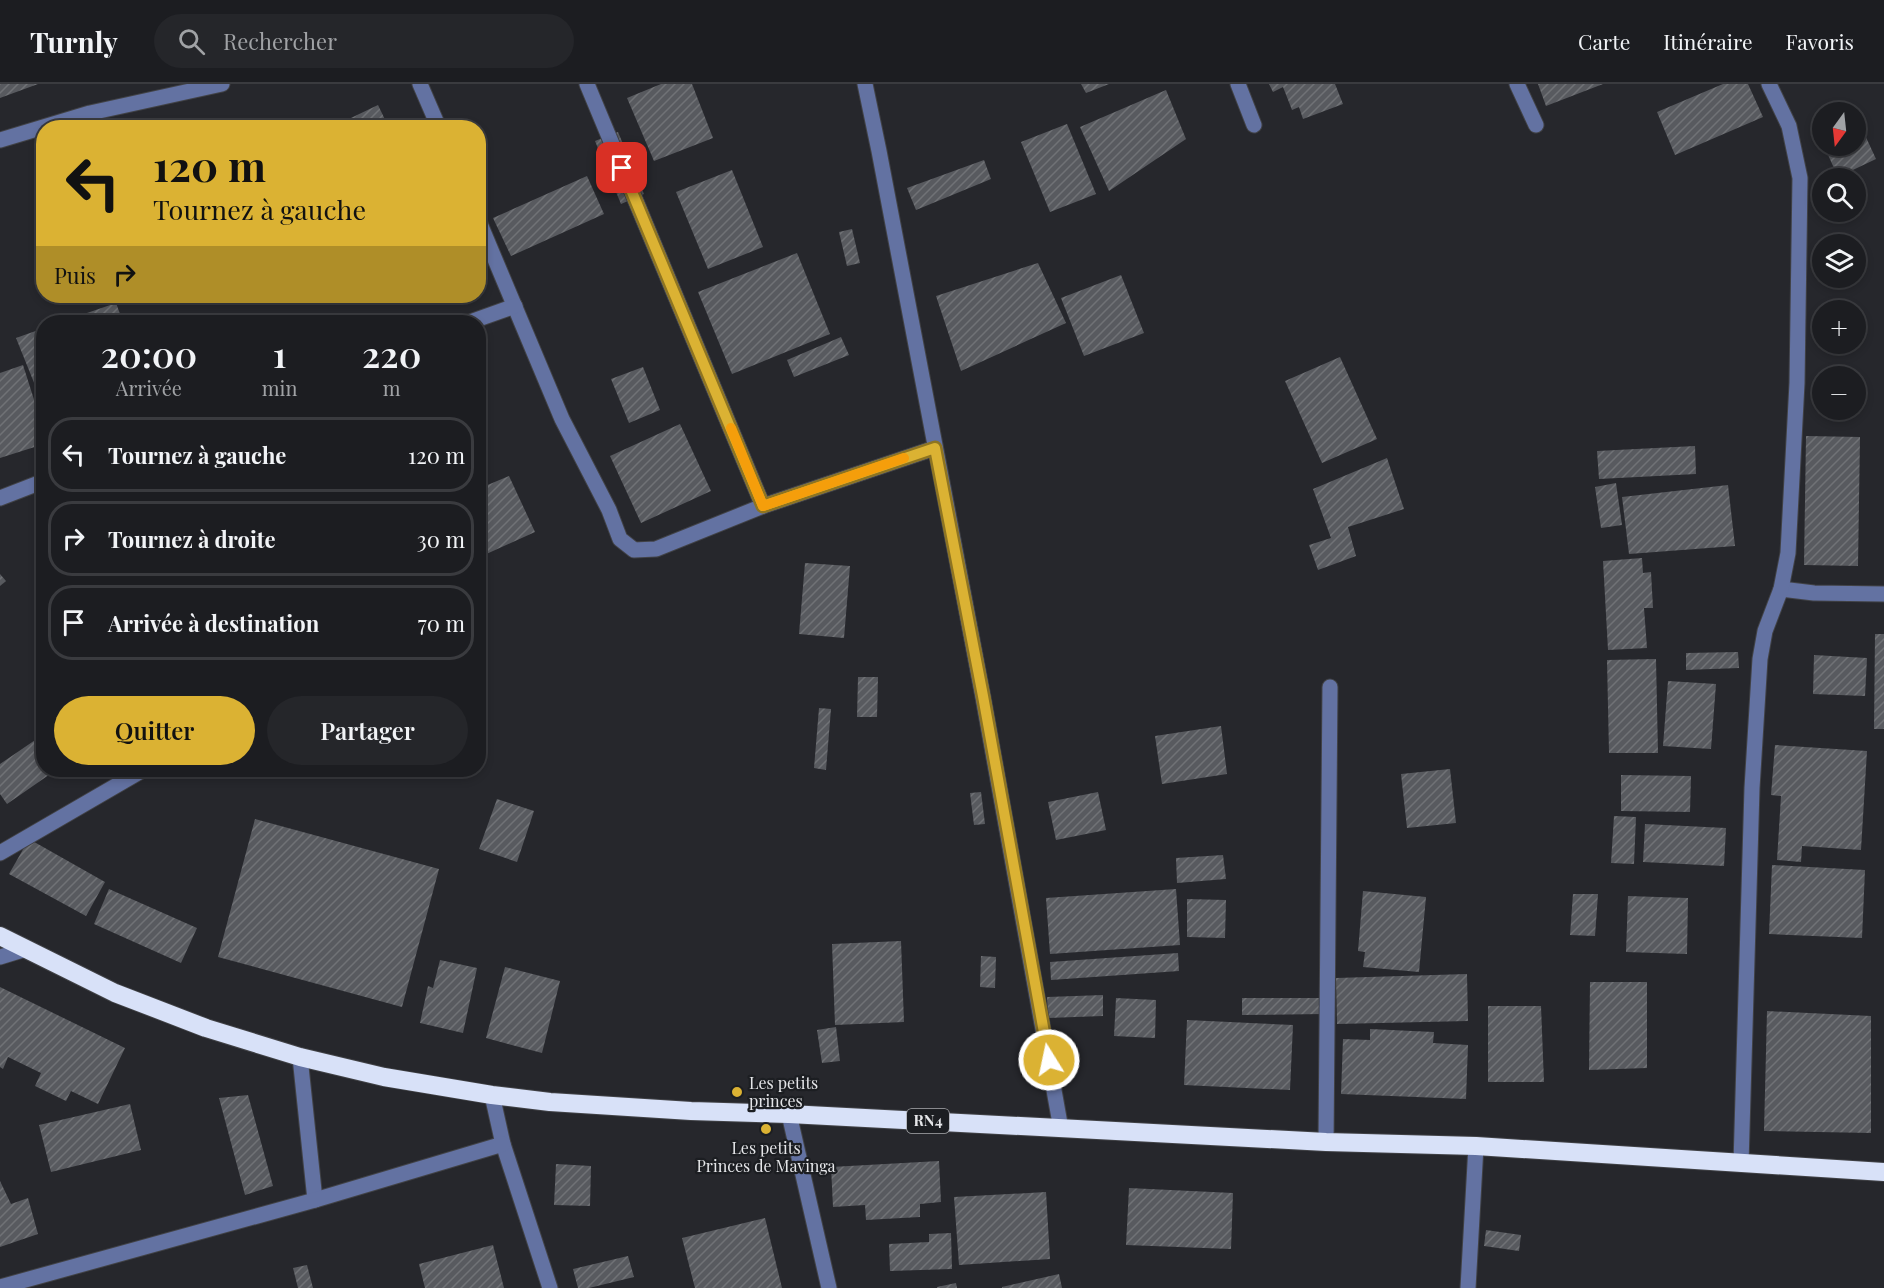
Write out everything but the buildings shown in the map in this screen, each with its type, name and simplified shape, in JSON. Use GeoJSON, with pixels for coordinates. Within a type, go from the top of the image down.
{"type":"FeatureCollection","features":[{"type":"Feature","properties":{"kind":"highway","name":"RN4"},"geometry":{"type":"LineString","coordinates":[[0,936],[115,993],[206,1028],[300,1057],[384,1077],[492,1095],[550,1102],[691,1111],[1326,1142],[1476,1146],[1884,1172]]}},
{"type":"Feature","properties":{"kind":"street"},"geometry":{"type":"LineString","coordinates":[[67,120],[222,84]]}},
{"type":"Feature","properties":{"kind":"street"},"geometry":{"type":"LineString","coordinates":[[420,84],[436,120]]}},
{"type":"Feature","properties":{"kind":"street"},"geometry":{"type":"LineString","coordinates":[[587,84],[763,506]]}},
{"type":"Feature","properties":{"kind":"street"},"geometry":{"type":"LineString","coordinates":[[865,84],[983,696],[1061,1129]]}},
{"type":"Feature","properties":{"kind":"street"},"geometry":{"type":"LineString","coordinates":[[1238,84],[1254,125]]}},
{"type":"Feature","properties":{"kind":"street"},"geometry":{"type":"LineString","coordinates":[[1517,84],[1536,125]]}},
{"type":"Feature","properties":{"kind":"street"},"geometry":{"type":"LineString","coordinates":[[1741,1164],[1752,788],[1760,659],[1765,631],[1781,589],[1788,553],[1797,383],[1800,178],[1789,126],[1768,84]]}},
{"type":"Feature","properties":{"kind":"street"},"geometry":{"type":"LineString","coordinates":[[0,140],[36,129]]}},
{"type":"Feature","properties":{"kind":"street"},"geometry":{"type":"LineString","coordinates":[[486,238],[562,418],[609,510],[621,539],[634,550],[656,549],[763,506],[935,448]]}},
{"type":"Feature","properties":{"kind":"street"},"geometry":{"type":"LineString","coordinates":[[486,316],[515,306]]}},
{"type":"Feature","properties":{"kind":"street"},"geometry":{"type":"LineString","coordinates":[[0,498],[36,484]]}},
{"type":"Feature","properties":{"kind":"street"},"geometry":{"type":"LineString","coordinates":[[1781,589],[1814,593],[1884,594]]}},
{"type":"Feature","properties":{"kind":"street"},"geometry":{"type":"LineString","coordinates":[[1326,1142],[1330,687]]}},
{"type":"Feature","properties":{"kind":"street"},"geometry":{"type":"LineString","coordinates":[[0,853],[131,777]]}},
{"type":"Feature","properties":{"kind":"street"},"geometry":{"type":"LineString","coordinates":[[0,957],[26,950]]}},
{"type":"Feature","properties":{"kind":"street"},"geometry":{"type":"LineString","coordinates":[[300,1057],[315,1200]]}},
{"type":"Feature","properties":{"kind":"street"},"geometry":{"type":"LineString","coordinates":[[492,1095],[503,1144],[550,1288]]}},
{"type":"Feature","properties":{"kind":"street"},"geometry":{"type":"LineString","coordinates":[[789,1114],[829,1288]]}},
{"type":"Feature","properties":{"kind":"street"},"geometry":{"type":"LineString","coordinates":[[0,1287],[315,1200],[503,1144]]}},
{"type":"Feature","properties":{"kind":"street"},"geometry":{"type":"LineString","coordinates":[[1468,1288],[1476,1146]]}},
{"type":"Feature","properties":{"kind":"slow traffic"},"geometry":{"type":"LineString","coordinates":[[731,428],[763,506],[904,458]]}},
{"type":"Feature","properties":{"kind":"place","name":"Les petits princes"},"geometry":{"type":"Point","coordinates":[737,1092]}},
{"type":"Feature","properties":{"kind":"place","name":"Les petits Princes de Mavinga"},"geometry":{"type":"Point","coordinates":[766,1129]}},
{"type":"Feature","properties":{"kind":"route"},"geometry":{"type":"LineString","coordinates":[[622,168],[763,506],[935,448],[1049,1060]]}}]}
